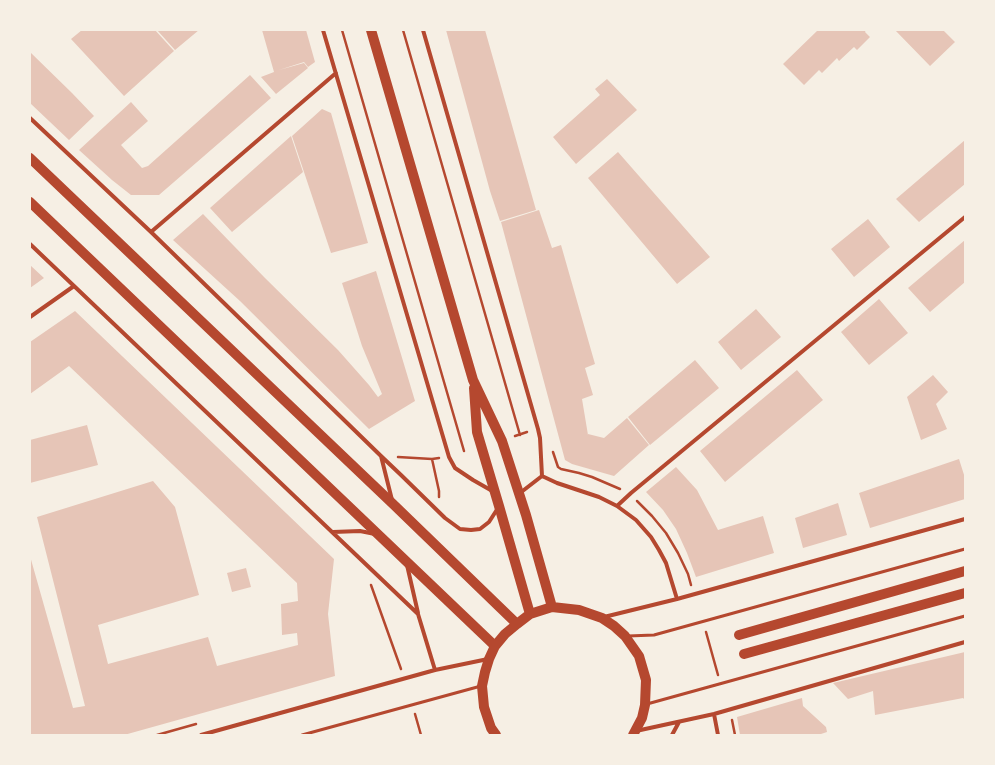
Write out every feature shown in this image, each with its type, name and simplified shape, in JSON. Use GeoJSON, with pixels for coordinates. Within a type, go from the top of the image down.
{"type":"FeatureCollection","features":[{"type":"Feature","properties":{"kind":"main road"},"geometry":{"type":"LineString","coordinates":[[370,30],[473,380],[502,441],[520,493],[552,607]]}},
{"type":"Feature","properties":{"kind":"main road"},"geometry":{"type":"LineString","coordinates":[[30,158],[517,624]]}},
{"type":"Feature","properties":{"kind":"main road"},"geometry":{"type":"LineString","coordinates":[[30,202],[496,646]]}},
{"type":"Feature","properties":{"kind":"main road"},"geometry":{"type":"LineString","coordinates":[[473,380],[478,432],[530,614]]}},
{"type":"Feature","properties":{"kind":"main road"},"geometry":{"type":"LineString","coordinates":[[739,635],[965,571]]}},
{"type":"Feature","properties":{"kind":"main road"},"geometry":{"type":"LineString","coordinates":[[744,654],[965,593]]}},
{"type":"Feature","properties":{"kind":"main road"},"geometry":{"type":"LineString","coordinates":[[496,735],[491,728],[484,707],[482,686],[489,659],[505,634],[517,624],[530,614],[552,607],[580,610],[602,618],[625,636],[639,656],[646,680],[645,705],[642,718],[635,733]]}},
{"type":"Feature","properties":{"kind":"street"},"geometry":{"type":"LineString","coordinates":[[323,30],[449,457],[455,468],[496,494]]}},
{"type":"Feature","properties":{"kind":"street"},"geometry":{"type":"LineString","coordinates":[[423,30],[538,429],[540,438],[542,476]]}},
{"type":"Feature","properties":{"kind":"street"},"geometry":{"type":"LineString","coordinates":[[150,232],[336,73]]}},
{"type":"Feature","properties":{"kind":"street"},"geometry":{"type":"LineString","coordinates":[[30,118],[445,518],[460,529],[480,529],[489,522],[499,506]]}},
{"type":"Feature","properties":{"kind":"street"},"geometry":{"type":"LineString","coordinates":[[617,506],[965,217]]}},
{"type":"Feature","properties":{"kind":"street"},"geometry":{"type":"LineString","coordinates":[[30,244],[418,614]]}},
{"type":"Feature","properties":{"kind":"street"},"geometry":{"type":"LineString","coordinates":[[30,317],[74,286]]}},
{"type":"Feature","properties":{"kind":"street"},"geometry":{"type":"LineString","coordinates":[[381,456],[393,504]]}},
{"type":"Feature","properties":{"kind":"street"},"geometry":{"type":"LineString","coordinates":[[520,493],[542,476]]}},
{"type":"Feature","properties":{"kind":"street"},"geometry":{"type":"LineString","coordinates":[[542,476],[557,483],[599,497],[617,506],[636,520],[652,537],[659,550],[666,564],[677,599]]}},
{"type":"Feature","properties":{"kind":"street"},"geometry":{"type":"LineString","coordinates":[[602,618],[677,599],[965,519]]}},
{"type":"Feature","properties":{"kind":"street"},"geometry":{"type":"LineString","coordinates":[[333,532],[360,532],[379,535]]}},
{"type":"Feature","properties":{"kind":"street"},"geometry":{"type":"LineString","coordinates":[[406,561],[418,614],[435,670]]}},
{"type":"Feature","properties":{"kind":"street"},"geometry":{"type":"LineString","coordinates":[[635,733],[714,714],[965,642]]}},
{"type":"Feature","properties":{"kind":"street"},"geometry":{"type":"LineString","coordinates":[[201,735],[435,670],[489,659]]}},
{"type":"Feature","properties":{"kind":"street"},"geometry":{"type":"LineString","coordinates":[[714,714],[718,735]]}},
{"type":"Feature","properties":{"kind":"street"},"geometry":{"type":"LineString","coordinates":[[672,735],[679,722]]}},
{"type":"Feature","properties":{"kind":"lane"},"geometry":{"type":"LineString","coordinates":[[625,636],[654,635],[965,549]]}},
{"type":"Feature","properties":{"kind":"lane"},"geometry":{"type":"LineString","coordinates":[[645,705],[965,616]]}},
{"type":"Feature","properties":{"kind":"lane"},"geometry":{"type":"LineString","coordinates":[[302,735],[482,686]]}},
{"type":"Feature","properties":{"kind":"path"},"geometry":{"type":"LineString","coordinates":[[342,30],[464,451]]}},
{"type":"Feature","properties":{"kind":"path"},"geometry":{"type":"LineString","coordinates":[[403,30],[520,434]]}},
{"type":"Feature","properties":{"kind":"path"},"geometry":{"type":"LineString","coordinates":[[552,447],[556,464],[561,469],[579,472],[618,488]]}},
{"type":"Feature","properties":{"kind":"path"},"geometry":{"type":"LineString","coordinates":[[381,456],[432,459],[440,491],[437,502],[433,506]]}},
{"type":"Feature","properties":{"kind":"path"},"geometry":{"type":"LineString","coordinates":[[372,570],[368,575],[405,679]]}},
{"type":"Feature","properties":{"kind":"path"},"geometry":{"type":"LineString","coordinates":[[703,621],[720,684]]}},
{"type":"Feature","properties":{"kind":"path"},"geometry":{"type":"LineString","coordinates":[[728,710],[735,735]]}},
{"type":"Feature","properties":{"kind":"building"},"geometry":{"type":"Polygon","coordinates":[[[82,30],[155,30],[174,51],[124,96],[71,39],[82,30]]]}},
{"type":"Feature","properties":{"kind":"building"},"geometry":{"type":"Polygon","coordinates":[[[157,30],[199,30],[175,50],[157,30]]]}},
{"type":"Feature","properties":{"kind":"building"},"geometry":{"type":"Polygon","coordinates":[[[262,30],[306,30],[315,62],[308,67],[304,62],[279,70],[304,63],[308,68],[276,94],[261,77],[274,72],[262,30]]]}},
{"type":"Feature","properties":{"kind":"building"},"geometry":{"type":"Polygon","coordinates":[[[446,30],[485,30],[536,210],[500,221],[490,191],[446,30]]]}},
{"type":"Feature","properties":{"kind":"building"},"geometry":{"type":"Polygon","coordinates":[[[818,30],[866,30],[865,32],[870,37],[857,50],[854,47],[839,61],[837,58],[822,73],[819,70],[804,85],[783,64],[818,30]]]}},
{"type":"Feature","properties":{"kind":"building"},"geometry":{"type":"Polygon","coordinates":[[[895,30],[943,30],[955,42],[930,66],[895,30]]]}},
{"type":"Feature","properties":{"kind":"building"},"geometry":{"type":"Polygon","coordinates":[[[30,52],[94,116],[69,140],[30,103],[30,52]]]}},
{"type":"Feature","properties":{"kind":"building"},"geometry":{"type":"Polygon","coordinates":[[[250,75],[271,98],[159,195],[131,195],[79,150],[131,102],[148,121],[121,145],[142,168],[148,166],[250,75]]]}},
{"type":"Feature","properties":{"kind":"building"},"geometry":{"type":"Polygon","coordinates":[[[607,79],[637,110],[576,164],[553,137],[600,95],[595,89],[607,79]]]}},
{"type":"Feature","properties":{"kind":"building"},"geometry":{"type":"Polygon","coordinates":[[[322,109],[331,113],[368,243],[331,253],[292,136],[322,109]]]}},
{"type":"Feature","properties":{"kind":"building"},"geometry":{"type":"Polygon","coordinates":[[[291,136],[303,172],[232,232],[210,208],[291,136]]]}},
{"type":"Feature","properties":{"kind":"building"},"geometry":{"type":"Polygon","coordinates":[[[965,140],[965,184],[919,222],[896,199],[965,140]]]}},
{"type":"Feature","properties":{"kind":"building"},"geometry":{"type":"Polygon","coordinates":[[[618,152],[710,257],[677,284],[588,178],[618,152]]]}},
{"type":"Feature","properties":{"kind":"building"},"geometry":{"type":"Polygon","coordinates":[[[539,210],[552,248],[561,245],[595,364],[585,368],[593,395],[582,399],[588,435],[604,438],[627,418],[649,445],[614,476],[572,464],[565,460],[501,222],[539,210]]]}},
{"type":"Feature","properties":{"kind":"building"},"geometry":{"type":"Polygon","coordinates":[[[203,214],[338,350],[378,397],[382,394],[362,346],[342,283],[376,271],[415,401],[369,429],[240,301],[173,240],[203,214]]]}},
{"type":"Feature","properties":{"kind":"building"},"geometry":{"type":"Polygon","coordinates":[[[868,219],[890,247],[854,277],[831,249],[868,219]]]}},
{"type":"Feature","properties":{"kind":"building"},"geometry":{"type":"Polygon","coordinates":[[[965,240],[965,282],[930,312],[908,288],[965,240]]]}},
{"type":"Feature","properties":{"kind":"building"},"geometry":{"type":"Polygon","coordinates":[[[30,265],[44,278],[30,288],[30,265]]]}},
{"type":"Feature","properties":{"kind":"building"},"geometry":{"type":"Polygon","coordinates":[[[879,299],[908,333],[869,365],[841,332],[879,299]]]}},
{"type":"Feature","properties":{"kind":"building"},"geometry":{"type":"Polygon","coordinates":[[[756,309],[781,337],[741,370],[718,342],[756,309]]]}},
{"type":"Feature","properties":{"kind":"building"},"geometry":{"type":"Polygon","coordinates":[[[75,311],[334,559],[328,614],[335,676],[124,735],[30,735],[30,556],[73,708],[85,706],[37,517],[153,481],[175,507],[199,595],[98,625],[108,664],[208,637],[217,666],[298,645],[297,633],[282,635],[281,604],[298,601],[297,583],[69,366],[30,394],[30,342],[75,311]]]}},
{"type":"Feature","properties":{"kind":"building"},"geometry":{"type":"Polygon","coordinates":[[[695,360],[719,388],[650,445],[628,417],[695,360]]]}},
{"type":"Feature","properties":{"kind":"building"},"geometry":{"type":"Polygon","coordinates":[[[797,370],[823,400],[725,482],[700,451],[797,370]]]}},
{"type":"Feature","properties":{"kind":"building"},"geometry":{"type":"Polygon","coordinates":[[[933,375],[948,392],[936,404],[947,429],[921,440],[907,397],[933,375]]]}},
{"type":"Feature","properties":{"kind":"building"},"geometry":{"type":"Polygon","coordinates":[[[87,425],[98,465],[30,483],[30,440],[87,425]]]}},
{"type":"Feature","properties":{"kind":"building"},"geometry":{"type":"Polygon","coordinates":[[[959,459],[965,478],[965,499],[870,528],[859,493],[959,459]]]}},
{"type":"Feature","properties":{"kind":"building"},"geometry":{"type":"Polygon","coordinates":[[[676,467],[697,490],[718,530],[763,516],[774,553],[696,577],[676,529],[663,510],[646,492],[676,467]]]}},
{"type":"Feature","properties":{"kind":"building"},"geometry":{"type":"Polygon","coordinates":[[[838,503],[847,535],[803,548],[795,518],[838,503]]]}},
{"type":"Feature","properties":{"kind":"building"},"geometry":{"type":"Polygon","coordinates":[[[246,568],[251,587],[232,592],[227,573],[246,568]]]}},
{"type":"Feature","properties":{"kind":"building"},"geometry":{"type":"Polygon","coordinates":[[[965,652],[965,700],[963,698],[875,715],[873,691],[848,699],[833,683],[965,652]]]}},
{"type":"Feature","properties":{"kind":"building"},"geometry":{"type":"Polygon","coordinates":[[[802,698],[803,706],[826,727],[827,732],[818,735],[740,735],[737,717],[802,698]]]}}]}
